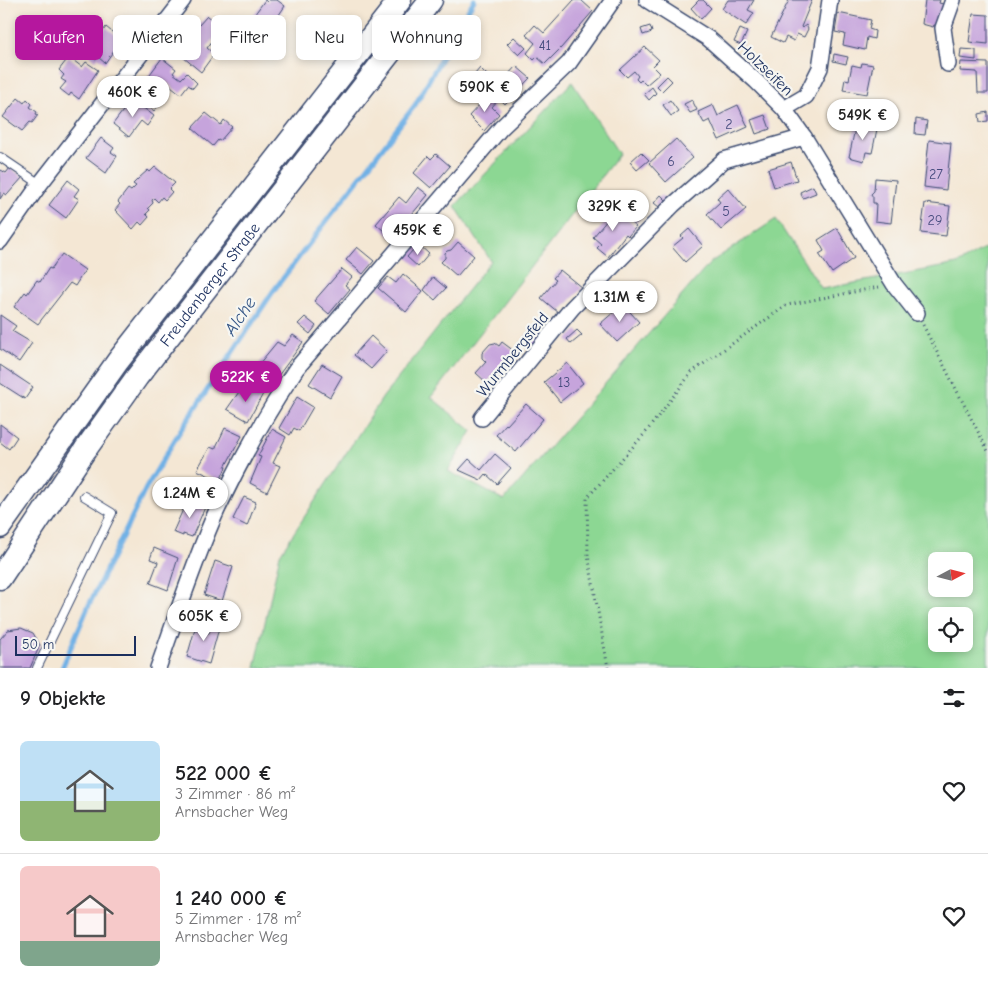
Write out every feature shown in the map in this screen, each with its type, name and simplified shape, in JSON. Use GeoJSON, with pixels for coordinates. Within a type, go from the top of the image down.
{"type":"FeatureCollection","features":[{"type":"Feature","properties":{"kind":"main road","name":"Freudenberger Straße"},"geometry":{"type":"LineString","coordinates":[[0,527],[118,361],[400,0]]}},
{"type":"Feature","properties":{"kind":"main road","name":"Freudenberger Straße"},"geometry":{"type":"LineString","coordinates":[[0,578],[85,450],[137,377],[431,0]]}},
{"type":"Feature","properties":{"kind":"street"},"geometry":{"type":"LineString","coordinates":[[0,241],[40,184],[183,0]]}},
{"type":"Feature","properties":{"kind":"street"},"geometry":{"type":"LineString","coordinates":[[158,668],[190,578],[217,510],[270,410],[296,369],[501,128],[569,63],[612,0]]}},
{"type":"Feature","properties":{"kind":"street","name":"Holzseifen"},"geometry":{"type":"LineString","coordinates":[[647,0],[709,39],[784,109],[804,137],[894,284],[917,313]]}},
{"type":"Feature","properties":{"kind":"street"},"geometry":{"type":"LineString","coordinates":[[784,109],[806,96],[820,68],[830,0]]}},
{"type":"Feature","properties":{"kind":"street"},"geometry":{"type":"LineString","coordinates":[[948,64],[943,28],[953,0]]}},
{"type":"Feature","properties":{"kind":"street","name":"Wurmbergsfeld"},"geometry":{"type":"LineString","coordinates":[[482,418],[572,308],[673,205],[724,160],[804,137]]}},
{"type":"Feature","properties":{"kind":"lane"},"geometry":{"type":"LineString","coordinates":[[0,157],[40,184]]}},
{"type":"Feature","properties":{"kind":"lane"},"geometry":{"type":"LineString","coordinates":[[37,668],[112,513],[84,496]]}},
{"type":"Feature","properties":{"kind":"path"},"geometry":{"type":"LineString","coordinates":[[608,668],[588,555],[587,498],[646,432],[692,372],[772,316],[788,305],[894,284]]}},
{"type":"Feature","properties":{"kind":"path"},"geometry":{"type":"LineString","coordinates":[[917,313],[988,451]]}},
{"type":"Feature","properties":{"kind":"green space"},"geometry":{"type":"Polygon","coordinates":[[[572,82],[619,154],[431,397],[472,431],[448,471],[504,500],[711,262],[776,219],[822,289],[957,264],[988,247],[988,668],[255,668],[280,554],[383,397],[491,261],[455,206],[572,82]]]}},
{"type":"Feature","properties":{"kind":"building"},"geometry":{"type":"Polygon","coordinates":[[[265,0],[267,2],[269,0],[277,0],[285,6],[279,15],[254,15],[265,0]]]}},
{"type":"Feature","properties":{"kind":"building"},"geometry":{"type":"Polygon","coordinates":[[[574,0],[581,0],[593,11],[545,64],[537,57],[534,60],[527,53],[535,43],[526,35],[535,25],[544,33],[574,0]]]}},
{"type":"Feature","properties":{"kind":"building"},"geometry":{"type":"Polygon","coordinates":[[[699,0],[703,0],[711,8],[701,19],[691,8],[699,0]]]}},
{"type":"Feature","properties":{"kind":"building"},"geometry":{"type":"Polygon","coordinates":[[[728,0],[754,0],[748,10],[754,13],[746,25],[722,9],[728,0]]]}},
{"type":"Feature","properties":{"kind":"building"},"geometry":{"type":"Polygon","coordinates":[[[789,0],[812,0],[801,27],[806,25],[808,29],[804,37],[797,34],[794,41],[786,37],[783,43],[771,37],[789,0]]]}},
{"type":"Feature","properties":{"kind":"building"},"geometry":{"type":"Polygon","coordinates":[[[925,0],[940,0],[939,3],[943,4],[940,26],[934,25],[933,27],[922,24],[925,0]]]}},
{"type":"Feature","properties":{"kind":"building"},"geometry":{"type":"Polygon","coordinates":[[[838,13],[871,20],[869,29],[875,31],[874,39],[867,37],[865,50],[843,45],[845,34],[835,32],[838,13]]]}},
{"type":"Feature","properties":{"kind":"building"},"geometry":{"type":"Polygon","coordinates":[[[973,14],[988,15],[988,44],[969,42],[973,14]]]}},
{"type":"Feature","properties":{"kind":"building"},"geometry":{"type":"Polygon","coordinates":[[[207,16],[211,19],[211,43],[207,48],[211,51],[211,58],[201,72],[187,60],[201,60],[201,23],[207,16]]]}},
{"type":"Feature","properties":{"kind":"building"},"geometry":{"type":"Polygon","coordinates":[[[650,26],[652,32],[643,35],[641,29],[650,26]]]}},
{"type":"Feature","properties":{"kind":"building"},"geometry":{"type":"Polygon","coordinates":[[[106,27],[113,33],[113,52],[105,63],[102,60],[103,31],[106,27]]]}},
{"type":"Feature","properties":{"kind":"building"},"geometry":{"type":"Polygon","coordinates":[[[740,29],[747,32],[741,45],[734,42],[740,29]]]}},
{"type":"Feature","properties":{"kind":"building"},"geometry":{"type":"Polygon","coordinates":[[[514,37],[526,48],[519,55],[507,44],[514,37]]]}},
{"type":"Feature","properties":{"kind":"building"},"geometry":{"type":"Polygon","coordinates":[[[645,47],[659,60],[653,66],[660,73],[646,85],[641,80],[639,82],[636,79],[638,76],[634,71],[627,77],[620,70],[645,47]]]}},
{"type":"Feature","properties":{"kind":"building"},"geometry":{"type":"Polygon","coordinates":[[[961,49],[976,50],[976,60],[960,58],[961,49]]]}},
{"type":"Feature","properties":{"kind":"building"},"geometry":{"type":"Polygon","coordinates":[[[834,54],[848,57],[846,64],[833,61],[834,54]]]}},
{"type":"Feature","properties":{"kind":"building"},"geometry":{"type":"Polygon","coordinates":[[[67,60],[73,60],[82,67],[86,62],[98,70],[79,99],[71,93],[69,96],[60,89],[66,82],[61,79],[64,75],[59,70],[67,60]]]}},
{"type":"Feature","properties":{"kind":"building"},"geometry":{"type":"Polygon","coordinates":[[[160,60],[165,60],[176,69],[173,73],[181,79],[187,73],[197,83],[193,88],[188,85],[181,94],[166,82],[160,89],[147,78],[160,60]]]}},
{"type":"Feature","properties":{"kind":"building"},"geometry":{"type":"Polygon","coordinates":[[[961,62],[988,63],[988,93],[978,93],[977,72],[960,71],[961,62]]]}},
{"type":"Feature","properties":{"kind":"building"},"geometry":{"type":"Polygon","coordinates":[[[862,63],[873,65],[867,94],[843,90],[845,79],[849,80],[852,65],[861,67],[862,63]]]}},
{"type":"Feature","properties":{"kind":"building"},"geometry":{"type":"Polygon","coordinates":[[[516,66],[530,78],[505,104],[475,74],[480,68],[498,86],[516,66]]]}},
{"type":"Feature","properties":{"kind":"building"},"geometry":{"type":"Polygon","coordinates":[[[667,76],[672,81],[662,91],[657,86],[667,76]]]}},
{"type":"Feature","properties":{"kind":"building"},"geometry":{"type":"Polygon","coordinates":[[[652,87],[656,93],[649,100],[644,94],[652,87]]]}},
{"type":"Feature","properties":{"kind":"building"},"geometry":{"type":"Polygon","coordinates":[[[490,93],[498,100],[492,107],[499,114],[484,131],[469,116],[490,93]]]}},
{"type":"Feature","properties":{"kind":"building"},"geometry":{"type":"Polygon","coordinates":[[[146,95],[159,105],[154,111],[142,101],[146,95]]]}},
{"type":"Feature","properties":{"kind":"building"},"geometry":{"type":"Polygon","coordinates":[[[18,98],[24,103],[27,99],[32,104],[30,107],[38,115],[22,131],[3,117],[18,98]]]}},
{"type":"Feature","properties":{"kind":"building"},"geometry":{"type":"Polygon","coordinates":[[[132,99],[154,116],[147,126],[141,121],[129,137],[113,124],[132,99]]]}},
{"type":"Feature","properties":{"kind":"building"},"geometry":{"type":"Polygon","coordinates":[[[670,100],[678,111],[671,116],[663,105],[670,100]]]}},
{"type":"Feature","properties":{"kind":"building"},"geometry":{"type":"Polygon","coordinates":[[[692,100],[697,110],[690,113],[684,104],[692,100]]]}},
{"type":"Feature","properties":{"kind":"building"},"geometry":{"type":"Polygon","coordinates":[[[713,105],[718,116],[738,105],[748,127],[719,140],[710,120],[704,123],[698,112],[713,105]]]}},
{"type":"Feature","properties":{"kind":"building"},"geometry":{"type":"Polygon","coordinates":[[[988,112],[988,121],[980,122],[979,114],[988,112]]]}},
{"type":"Feature","properties":{"kind":"building"},"geometry":{"type":"Polygon","coordinates":[[[206,113],[221,125],[224,120],[232,127],[213,146],[192,128],[206,113]]]}},
{"type":"Feature","properties":{"kind":"building"},"geometry":{"type":"Polygon","coordinates":[[[765,115],[770,129],[756,134],[751,120],[765,115]]]}},
{"type":"Feature","properties":{"kind":"building"},"geometry":{"type":"Polygon","coordinates":[[[916,119],[927,121],[925,135],[915,134],[916,119]]]}},
{"type":"Feature","properties":{"kind":"building"},"geometry":{"type":"Polygon","coordinates":[[[868,121],[876,123],[875,128],[877,129],[872,153],[866,152],[864,161],[849,157],[856,124],[867,127],[868,121]]]}},
{"type":"Feature","properties":{"kind":"building"},"geometry":{"type":"Polygon","coordinates":[[[101,138],[114,148],[111,152],[117,156],[106,173],[86,158],[101,138]]]}},
{"type":"Feature","properties":{"kind":"building"},"geometry":{"type":"Polygon","coordinates":[[[676,139],[693,158],[666,182],[649,163],[676,139]]]}},
{"type":"Feature","properties":{"kind":"building"},"geometry":{"type":"Polygon","coordinates":[[[929,140],[951,143],[946,190],[924,187],[929,140]]]}},
{"type":"Feature","properties":{"kind":"building"},"geometry":{"type":"Polygon","coordinates":[[[641,152],[649,160],[637,170],[630,162],[641,152]]]}},
{"type":"Feature","properties":{"kind":"building"},"geometry":{"type":"Polygon","coordinates":[[[436,154],[450,166],[431,188],[414,173],[428,156],[431,159],[436,154]]]}},
{"type":"Feature","properties":{"kind":"building"},"geometry":{"type":"Polygon","coordinates":[[[791,162],[797,180],[774,187],[768,169],[791,162]]]}},
{"type":"Feature","properties":{"kind":"building"},"geometry":{"type":"Polygon","coordinates":[[[155,167],[175,183],[169,189],[172,192],[165,200],[162,197],[158,202],[154,198],[152,200],[153,203],[148,208],[150,210],[146,214],[149,217],[142,225],[139,222],[133,229],[115,210],[120,204],[118,202],[128,189],[131,191],[136,186],[133,184],[148,170],[150,172],[155,167]]]}},
{"type":"Feature","properties":{"kind":"building"},"geometry":{"type":"Polygon","coordinates":[[[10,168],[23,177],[7,195],[4,193],[0,199],[0,171],[6,173],[10,168]]]}},
{"type":"Feature","properties":{"kind":"building"},"geometry":{"type":"Polygon","coordinates":[[[875,178],[896,180],[891,223],[875,221],[876,203],[873,203],[871,194],[874,191],[875,178]]]}},
{"type":"Feature","properties":{"kind":"building"},"geometry":{"type":"Polygon","coordinates":[[[68,180],[79,189],[74,196],[79,199],[66,218],[49,205],[68,180]]]}},
{"type":"Feature","properties":{"kind":"building"},"geometry":{"type":"Polygon","coordinates":[[[813,186],[816,193],[803,198],[800,192],[813,186]]]}},
{"type":"Feature","properties":{"kind":"building"},"geometry":{"type":"Polygon","coordinates":[[[418,187],[428,195],[392,238],[376,224],[399,197],[406,203],[418,187]]]}},
{"type":"Feature","properties":{"kind":"building"},"geometry":{"type":"Polygon","coordinates":[[[728,188],[746,209],[721,230],[707,214],[720,202],[717,198],[728,188]]]}},
{"type":"Feature","properties":{"kind":"building"},"geometry":{"type":"Polygon","coordinates":[[[661,195],[666,200],[659,207],[654,203],[661,195]]]}},
{"type":"Feature","properties":{"kind":"building"},"geometry":{"type":"Polygon","coordinates":[[[634,202],[645,212],[636,223],[625,214],[634,202]]]}},
{"type":"Feature","properties":{"kind":"building"},"geometry":{"type":"Polygon","coordinates":[[[925,203],[950,206],[946,236],[921,233],[925,203]]]}},
{"type":"Feature","properties":{"kind":"building"},"geometry":{"type":"Polygon","coordinates":[[[613,208],[636,227],[628,236],[626,234],[608,257],[597,248],[601,244],[593,237],[608,219],[606,217],[613,208]]]}},
{"type":"Feature","properties":{"kind":"building"},"geometry":{"type":"Polygon","coordinates":[[[837,228],[854,258],[832,273],[819,254],[824,251],[818,240],[837,228]]]}},
{"type":"Feature","properties":{"kind":"building"},"geometry":{"type":"Polygon","coordinates":[[[689,229],[703,246],[685,262],[672,247],[683,238],[681,236],[689,229]]]}},
{"type":"Feature","properties":{"kind":"building"},"geometry":{"type":"Polygon","coordinates":[[[458,242],[474,256],[457,276],[441,262],[445,258],[445,253],[451,250],[458,242]]]}},
{"type":"Feature","properties":{"kind":"building"},"geometry":{"type":"Polygon","coordinates":[[[418,244],[429,254],[418,267],[407,257],[418,244]]]}},
{"type":"Feature","properties":{"kind":"building"},"geometry":{"type":"Polygon","coordinates":[[[357,247],[374,261],[363,274],[346,260],[357,247]]]}},
{"type":"Feature","properties":{"kind":"building"},"geometry":{"type":"Polygon","coordinates":[[[62,254],[85,270],[75,286],[70,283],[38,324],[14,307],[37,280],[40,282],[49,268],[51,269],[62,254]]]}},
{"type":"Feature","properties":{"kind":"building"},"geometry":{"type":"Polygon","coordinates":[[[342,269],[352,277],[345,285],[350,289],[329,314],[314,301],[342,269]]]}},
{"type":"Feature","properties":{"kind":"building"},"geometry":{"type":"Polygon","coordinates":[[[560,270],[582,288],[559,313],[541,298],[556,280],[553,278],[560,270]]]}},
{"type":"Feature","properties":{"kind":"building"},"geometry":{"type":"Polygon","coordinates":[[[403,274],[423,291],[406,312],[378,288],[388,277],[396,283],[403,274]]]}},
{"type":"Feature","properties":{"kind":"building"},"geometry":{"type":"Polygon","coordinates":[[[433,277],[446,288],[435,300],[424,290],[433,277]]]}},
{"type":"Feature","properties":{"kind":"building"},"geometry":{"type":"Polygon","coordinates":[[[623,304],[639,322],[617,342],[600,324],[623,304]]]}},
{"type":"Feature","properties":{"kind":"building"},"geometry":{"type":"Polygon","coordinates":[[[0,315],[16,326],[12,331],[32,343],[19,362],[0,349],[0,315]]]}},
{"type":"Feature","properties":{"kind":"building"},"geometry":{"type":"Polygon","coordinates":[[[305,317],[316,326],[310,334],[298,324],[305,317]]]}},
{"type":"Feature","properties":{"kind":"building"},"geometry":{"type":"Polygon","coordinates":[[[534,327],[545,336],[535,347],[524,338],[534,327]]]}},
{"type":"Feature","properties":{"kind":"building"},"geometry":{"type":"Polygon","coordinates":[[[577,330],[582,335],[571,344],[567,339],[577,330]]]}},
{"type":"Feature","properties":{"kind":"building"},"geometry":{"type":"Polygon","coordinates":[[[293,335],[303,342],[278,376],[275,374],[272,377],[258,365],[277,342],[284,346],[293,335]]]}},
{"type":"Feature","properties":{"kind":"building"},"geometry":{"type":"Polygon","coordinates":[[[371,336],[387,351],[371,369],[354,355],[371,336]]]}},
{"type":"Feature","properties":{"kind":"building"},"geometry":{"type":"Polygon","coordinates":[[[502,342],[518,354],[501,374],[497,371],[487,383],[476,373],[486,362],[482,358],[482,353],[490,344],[495,343],[499,346],[502,342]]]}},
{"type":"Feature","properties":{"kind":"building"},"geometry":{"type":"Polygon","coordinates":[[[567,363],[583,383],[560,402],[544,382],[567,363]]]}},
{"type":"Feature","properties":{"kind":"building"},"geometry":{"type":"Polygon","coordinates":[[[322,364],[342,376],[330,397],[309,384],[322,364]]]}},
{"type":"Feature","properties":{"kind":"building"},"geometry":{"type":"Polygon","coordinates":[[[0,365],[33,387],[25,399],[0,383],[0,365]]]}},
{"type":"Feature","properties":{"kind":"building"},"geometry":{"type":"Polygon","coordinates":[[[251,386],[263,394],[248,421],[227,409],[241,389],[247,393],[251,386]]]}},
{"type":"Feature","properties":{"kind":"building"},"geometry":{"type":"Polygon","coordinates":[[[297,397],[313,407],[299,431],[294,428],[290,435],[279,428],[297,397]]]}},
{"type":"Feature","properties":{"kind":"building"},"geometry":{"type":"Polygon","coordinates":[[[526,404],[543,419],[516,452],[496,435],[526,404]]]}},
{"type":"Feature","properties":{"kind":"building"},"geometry":{"type":"Polygon","coordinates":[[[0,424],[17,437],[9,449],[0,442],[0,424]]]}},
{"type":"Feature","properties":{"kind":"building"},"geometry":{"type":"Polygon","coordinates":[[[225,428],[242,436],[225,467],[220,481],[197,470],[210,447],[215,449],[225,428]]]}},
{"type":"Feature","properties":{"kind":"building"},"geometry":{"type":"Polygon","coordinates":[[[272,429],[286,437],[273,463],[280,466],[267,492],[250,483],[261,457],[258,456],[272,429]]]}},
{"type":"Feature","properties":{"kind":"building"},"geometry":{"type":"Polygon","coordinates":[[[495,454],[511,468],[497,484],[486,474],[481,480],[459,470],[469,459],[481,470],[495,454]]]}},
{"type":"Feature","properties":{"kind":"building"},"geometry":{"type":"Polygon","coordinates":[[[244,497],[256,502],[247,526],[233,519],[244,497]]]}},
{"type":"Feature","properties":{"kind":"building"},"geometry":{"type":"Polygon","coordinates":[[[193,499],[206,505],[192,537],[173,532],[185,505],[189,507],[193,499]]]}},
{"type":"Feature","properties":{"kind":"building"},"geometry":{"type":"Polygon","coordinates":[[[154,548],[178,558],[168,590],[150,583],[158,562],[150,559],[154,548]]]}},
{"type":"Feature","properties":{"kind":"building"},"geometry":{"type":"Polygon","coordinates":[[[215,561],[233,567],[222,601],[204,595],[215,561]]]}},
{"type":"Feature","properties":{"kind":"building"},"geometry":{"type":"Polygon","coordinates":[[[207,617],[221,621],[209,664],[187,657],[195,629],[209,633],[210,627],[204,626],[207,617]]]}},
{"type":"Feature","properties":{"kind":"building"},"geometry":{"type":"Polygon","coordinates":[[[21,628],[33,633],[40,645],[30,668],[0,668],[0,639],[8,630],[21,628]]]}},
{"type":"Feature","properties":{"kind":"waterway","name":"Alche"},"geometry":{"type":"LineString","coordinates":[[62,668],[88,607],[146,488],[180,431],[274,290],[415,105],[474,0]]}}]}
